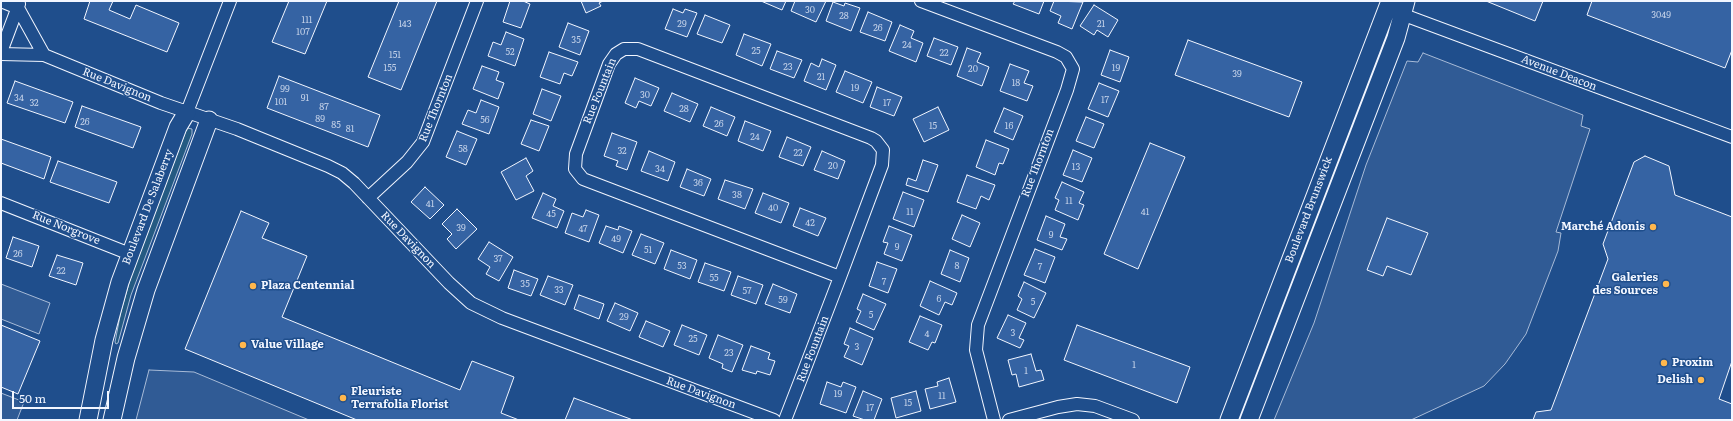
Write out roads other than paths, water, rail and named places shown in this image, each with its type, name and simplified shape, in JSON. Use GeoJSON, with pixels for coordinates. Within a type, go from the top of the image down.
{"type":"FeatureCollection","features":[{"type":"Feature","properties":{"kind":"street"},"geometry":{"type":"LineString","coordinates":[[1,1],[19,5]]}},
{"type":"Feature","properties":{"kind":"street","name":"Boulevard De Salaberry"},"geometry":{"type":"LineString","coordinates":[[88,420],[115,299],[130,254],[178,126],[187,112],[230,1]]}},
{"type":"Feature","properties":{"kind":"street","name":"Rue Thornton"},"geometry":{"type":"LineString","coordinates":[[368,198],[407,162],[423,142],[477,1]]}},
{"type":"Feature","properties":{"kind":"street","name":"Rue Thornton"},"geometry":{"type":"LineString","coordinates":[[921,1],[1057,52],[1066,57],[1073,69],[978,325],[976,342],[978,361],[994,420]]}},
{"type":"Feature","properties":{"kind":"street"},"geometry":{"type":"LineString","coordinates":[[1,53],[19,5]]}},
{"type":"Feature","properties":{"kind":"street"},"geometry":{"type":"LineString","coordinates":[[19,5],[44,55]]}},
{"type":"Feature","properties":{"kind":"street","name":"Avenue Deacon"},"geometry":{"type":"LineString","coordinates":[[1388,5],[1405,8],[1732,137]]}},
{"type":"Feature","properties":{"kind":"street","name":"Boulevard Brunswick"},"geometry":{"type":"LineString","coordinates":[[1228,420],[1388,5]]}},
{"type":"Feature","properties":{"kind":"street","name":"Boulevard Brunswick"},"geometry":{"type":"LineString","coordinates":[[1249,420],[1396,38],[1405,8]]}},
{"type":"Feature","properties":{"kind":"street","name":"Rue Fountain"},"geometry":{"type":"LineString","coordinates":[[785,420],[840,277],[882,165],[883,150],[876,141],[638,49],[624,48],[616,54],[609,64],[576,154],[575,168],[583,179],[840,277]]}},
{"type":"Feature","properties":{"kind":"street","name":"Rue Davignon"},"geometry":{"type":"LineString","coordinates":[[1,53],[44,55],[161,103],[328,166],[348,178],[456,290],[476,306],[516,323],[774,420]]}},
{"type":"Feature","properties":{"kind":"street"},"geometry":{"type":"LineString","coordinates":[[112,420],[126,358],[152,273],[209,120]]}},
{"type":"Feature","properties":{"kind":"street","name":"Rue Norgrove"},"geometry":{"type":"LineString","coordinates":[[1,203],[130,254]]}},
{"type":"Feature","properties":{"kind":"street"},"geometry":{"type":"LineString","coordinates":[[102,352],[126,358]]}},
{"type":"Feature","properties":{"kind":"street"},"geometry":{"type":"LineString","coordinates":[[1010,420],[1058,407],[1077,404],[1095,406],[1134,420]]}},
{"type":"Feature","properties":{"kind":"place","name":"Marché Adonis"},"geometry":{"type":"Point","coordinates":[1653,227]}},
{"type":"Feature","properties":{"kind":"place","name":"Galeries des Sources"},"geometry":{"type":"Point","coordinates":[1666,284]}},
{"type":"Feature","properties":{"kind":"place","name":"Plaza Centennial"},"geometry":{"type":"Point","coordinates":[253,286]}},
{"type":"Feature","properties":{"kind":"place","name":"Value Village"},"geometry":{"type":"Point","coordinates":[243,345]}},
{"type":"Feature","properties":{"kind":"place","name":"Proxim"},"geometry":{"type":"Point","coordinates":[1664,363]}},
{"type":"Feature","properties":{"kind":"place","name":"Delish"},"geometry":{"type":"Point","coordinates":[1701,380]}},
{"type":"Feature","properties":{"kind":"place","name":"Fleuriste Terrafolia Florist"},"geometry":{"type":"Point","coordinates":[343,398]}}]}
